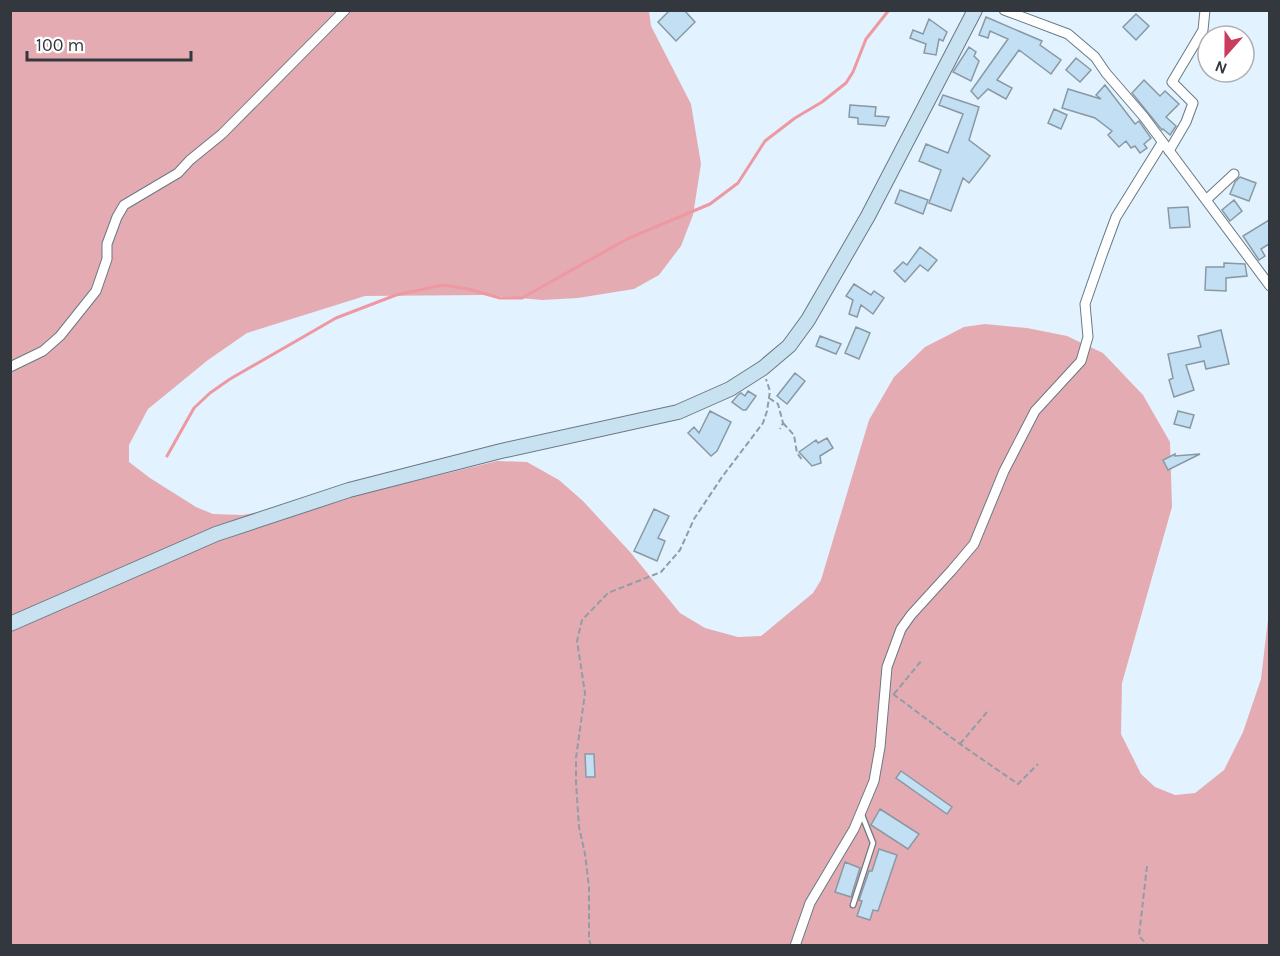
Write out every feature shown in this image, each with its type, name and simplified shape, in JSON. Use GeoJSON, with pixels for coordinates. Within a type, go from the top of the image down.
{"type":"FeatureCollection","features":[{"type":"Feature","properties":{"kind":"street"},"geometry":{"type":"LineString","coordinates":[[10,367],[43,351],[60,336],[96,291],[107,259],[107,244],[124,205],[178,174],[190,160],[222,134],[345,10]]}},
{"type":"Feature","properties":{"kind":"street"},"geometry":{"type":"LineString","coordinates":[[10,624],[227,531],[359,487],[501,451],[678,412],[730,389],[763,368],[789,346],[808,320],[868,216],[975,10]]}},
{"type":"Feature","properties":{"kind":"street"},"geometry":{"type":"LineString","coordinates":[[1004,10],[1068,34],[1095,57],[1169,151],[1269,286]]}},
{"type":"Feature","properties":{"kind":"street"},"geometry":{"type":"LineString","coordinates":[[1169,151],[1186,122],[1193,103],[1172,82],[1203,30],[1204,10]]}},
{"type":"Feature","properties":{"kind":"street"},"geometry":{"type":"LineString","coordinates":[[795,945],[810,903],[854,830],[874,781],[890,694],[887,668],[902,629],[974,544],[1004,471],[1035,411],[1081,361],[1088,337],[1085,304],[1116,217],[1162,142]]}},
{"type":"Feature","properties":{"kind":"street"},"geometry":{"type":"LineString","coordinates":[[1206,200],[1234,174]]}},
{"type":"Feature","properties":{"kind":"lane"},"geometry":{"type":"LineString","coordinates":[[853,905],[873,843],[861,813]]}},
{"type":"Feature","properties":{"kind":"path"},"geometry":{"type":"LineString","coordinates":[[591,945],[589,887],[579,827],[576,783],[576,758],[585,693],[577,641],[582,620],[608,593],[661,572],[680,550],[694,519],[763,423],[770,391],[763,368]]}},
{"type":"Feature","properties":{"kind":"path"},"geometry":{"type":"LineString","coordinates":[[769,398],[778,404],[783,423],[794,435],[798,453],[803,461]]}},
{"type":"Feature","properties":{"kind":"path"},"geometry":{"type":"LineString","coordinates":[[780,429],[783,423]]}},
{"type":"Feature","properties":{"kind":"path"},"geometry":{"type":"LineString","coordinates":[[922,660],[890,694],[1018,784],[1038,765]]}},
{"type":"Feature","properties":{"kind":"path"},"geometry":{"type":"LineString","coordinates":[[960,744],[987,712]]}},
{"type":"Feature","properties":{"kind":"path"},"geometry":{"type":"LineString","coordinates":[[1147,866],[1139,936],[1148,945]]}},
{"type":"Feature","properties":{"kind":"shaded area"},"geometry":{"type":"Polygon","coordinates":[[[10,11],[649,11],[651,26],[691,104],[701,164],[693,215],[681,246],[659,275],[634,289],[578,298],[542,300],[484,295],[365,296],[247,333],[208,360],[148,409],[129,445],[129,462],[196,507],[213,514],[242,515],[342,499],[497,461],[527,462],[559,480],[583,501],[631,553],[680,613],[705,628],[738,637],[761,636],[813,593],[821,580],[869,420],[894,377],[925,347],[964,327],[985,324],[1027,328],[1067,336],[1103,353],[1143,395],[1170,442],[1172,507],[1122,683],[1121,734],[1141,774],[1155,787],[1175,795],[1195,793],[1224,770],[1243,732],[1261,679],[1269,611],[1269,945],[11,945],[10,11]]]}},
{"type":"Feature","properties":{"kind":"building"},"geometry":{"type":"Polygon","coordinates":[[[670,10],[684,10],[695,22],[676,41],[658,22],[670,10]]]}},
{"type":"Feature","properties":{"kind":"building"},"geometry":{"type":"Polygon","coordinates":[[[1136,14],[1149,26],[1136,40],[1123,27],[1136,14]]]}},
{"type":"Feature","properties":{"kind":"building"},"geometry":{"type":"Polygon","coordinates":[[[986,17],[1042,41],[1040,45],[1061,60],[1051,74],[1019,50],[997,80],[1012,88],[1006,99],[988,89],[978,99],[971,91],[1008,39],[990,31],[988,38],[979,35],[986,17]]]}},
{"type":"Feature","properties":{"kind":"building"},"geometry":{"type":"Polygon","coordinates":[[[929,19],[947,32],[943,41],[939,39],[936,55],[924,53],[926,44],[910,38],[913,30],[923,34],[929,19]]]}},
{"type":"Feature","properties":{"kind":"building"},"geometry":{"type":"Polygon","coordinates":[[[969,47],[976,52],[974,56],[979,61],[971,81],[953,72],[969,47]]]}},
{"type":"Feature","properties":{"kind":"building"},"geometry":{"type":"Polygon","coordinates":[[[1076,58],[1091,70],[1080,82],[1066,70],[1076,58]]]}},
{"type":"Feature","properties":{"kind":"building"},"geometry":{"type":"Polygon","coordinates":[[[1144,80],[1160,96],[1165,91],[1179,104],[1166,117],[1176,126],[1170,135],[1162,130],[1132,93],[1144,80]]]}},
{"type":"Feature","properties":{"kind":"building"},"geometry":{"type":"Polygon","coordinates":[[[1105,85],[1135,124],[1139,121],[1151,138],[1144,144],[1147,148],[1140,153],[1135,146],[1131,148],[1126,141],[1119,147],[1108,135],[1112,131],[1095,118],[1062,108],[1068,89],[1101,99],[1096,95],[1105,85]]]}},
{"type":"Feature","properties":{"kind":"building"},"geometry":{"type":"Polygon","coordinates":[[[943,95],[979,107],[969,140],[990,156],[969,183],[963,178],[951,211],[929,203],[941,170],[919,161],[926,144],[948,153],[963,114],[939,105],[943,95]]]}},
{"type":"Feature","properties":{"kind":"building"},"geometry":{"type":"Polygon","coordinates":[[[850,105],[876,107],[875,116],[889,117],[885,126],[858,124],[858,118],[849,117],[850,105]]]}},
{"type":"Feature","properties":{"kind":"building"},"geometry":{"type":"Polygon","coordinates":[[[1054,109],[1067,115],[1061,129],[1048,123],[1054,109]]]}},
{"type":"Feature","properties":{"kind":"building"},"geometry":{"type":"Polygon","coordinates":[[[1240,177],[1256,183],[1249,201],[1230,194],[1240,177]]]}},
{"type":"Feature","properties":{"kind":"building"},"geometry":{"type":"Polygon","coordinates":[[[900,190],[928,200],[923,214],[895,203],[900,190]]]}},
{"type":"Feature","properties":{"kind":"building"},"geometry":{"type":"Polygon","coordinates":[[[1234,200],[1242,211],[1230,221],[1222,210],[1234,200]]]}},
{"type":"Feature","properties":{"kind":"building"},"geometry":{"type":"Polygon","coordinates":[[[1188,207],[1190,227],[1170,228],[1168,208],[1188,207]]]}},
{"type":"Feature","properties":{"kind":"building"},"geometry":{"type":"Polygon","coordinates":[[[1269,220],[1269,244],[1261,249],[1265,256],[1259,260],[1243,236],[1269,220]]]}},
{"type":"Feature","properties":{"kind":"building"},"geometry":{"type":"Polygon","coordinates":[[[920,247],[937,260],[928,271],[920,265],[905,282],[894,271],[903,262],[907,265],[920,247]]]}},
{"type":"Feature","properties":{"kind":"building"},"geometry":{"type":"Polygon","coordinates":[[[1224,263],[1245,264],[1247,276],[1226,278],[1226,291],[1205,290],[1206,267],[1224,267],[1224,263]]]}},
{"type":"Feature","properties":{"kind":"building"},"geometry":{"type":"Polygon","coordinates":[[[854,284],[871,295],[874,291],[884,298],[873,314],[861,305],[857,317],[849,314],[853,300],[846,296],[854,284]]]}},
{"type":"Feature","properties":{"kind":"building"},"geometry":{"type":"Polygon","coordinates":[[[856,327],[870,333],[859,359],[845,353],[856,327]]]}},
{"type":"Feature","properties":{"kind":"building"},"geometry":{"type":"Polygon","coordinates":[[[1221,330],[1229,364],[1206,369],[1204,361],[1186,365],[1194,390],[1174,397],[1169,380],[1173,378],[1168,354],[1201,347],[1198,336],[1221,330]]]}},
{"type":"Feature","properties":{"kind":"building"},"geometry":{"type":"Polygon","coordinates":[[[820,336],[841,344],[836,354],[816,346],[820,336]]]}},
{"type":"Feature","properties":{"kind":"building"},"geometry":{"type":"Polygon","coordinates":[[[795,373],[805,381],[787,404],[777,396],[795,373]]]}},
{"type":"Feature","properties":{"kind":"building"},"geometry":{"type":"Polygon","coordinates":[[[748,391],[756,396],[746,410],[743,410],[732,402],[741,393],[745,396],[748,391]]]}},
{"type":"Feature","properties":{"kind":"building"},"geometry":{"type":"Polygon","coordinates":[[[710,411],[731,422],[717,451],[711,456],[688,433],[694,427],[699,433],[710,411]]]}},
{"type":"Feature","properties":{"kind":"building"},"geometry":{"type":"Polygon","coordinates":[[[1178,411],[1194,415],[1190,428],[1174,424],[1178,411]]]}},
{"type":"Feature","properties":{"kind":"building"},"geometry":{"type":"Polygon","coordinates":[[[827,438],[833,448],[820,456],[821,463],[812,466],[799,452],[816,440],[818,443],[827,438]]]}},
{"type":"Feature","properties":{"kind":"building"},"geometry":{"type":"Polygon","coordinates":[[[1175,454],[1175,456],[1200,454],[1168,470],[1163,460],[1175,454]]]}},
{"type":"Feature","properties":{"kind":"building"},"geometry":{"type":"Polygon","coordinates":[[[654,509],[669,516],[658,538],[665,541],[657,561],[634,551],[654,509]]]}},
{"type":"Feature","properties":{"kind":"building"},"geometry":{"type":"Polygon","coordinates":[[[585,754],[594,754],[595,777],[586,777],[585,754]]]}},
{"type":"Feature","properties":{"kind":"building"},"geometry":{"type":"Polygon","coordinates":[[[901,771],[952,807],[947,814],[896,778],[901,771]]]}},
{"type":"Feature","properties":{"kind":"building"},"geometry":{"type":"Polygon","coordinates":[[[880,809],[919,834],[908,849],[871,825],[880,809]]]}},
{"type":"Feature","properties":{"kind":"building"},"geometry":{"type":"Polygon","coordinates":[[[879,849],[897,855],[878,911],[873,910],[870,920],[857,916],[862,901],[859,900],[879,849]]]}},
{"type":"Feature","properties":{"kind":"building"},"geometry":{"type":"Polygon","coordinates":[[[845,862],[860,868],[851,897],[835,892],[845,862]]]}},
{"type":"Feature","properties":{"kind":"waterway"},"geometry":{"type":"LineString","coordinates":[[167,456],[194,408],[210,393],[230,379],[336,318],[396,295],[443,285],[500,298],[522,298],[627,239],[710,204],[738,183],[765,141],[846,83],[853,72],[866,39],[889,10]]}}]}
